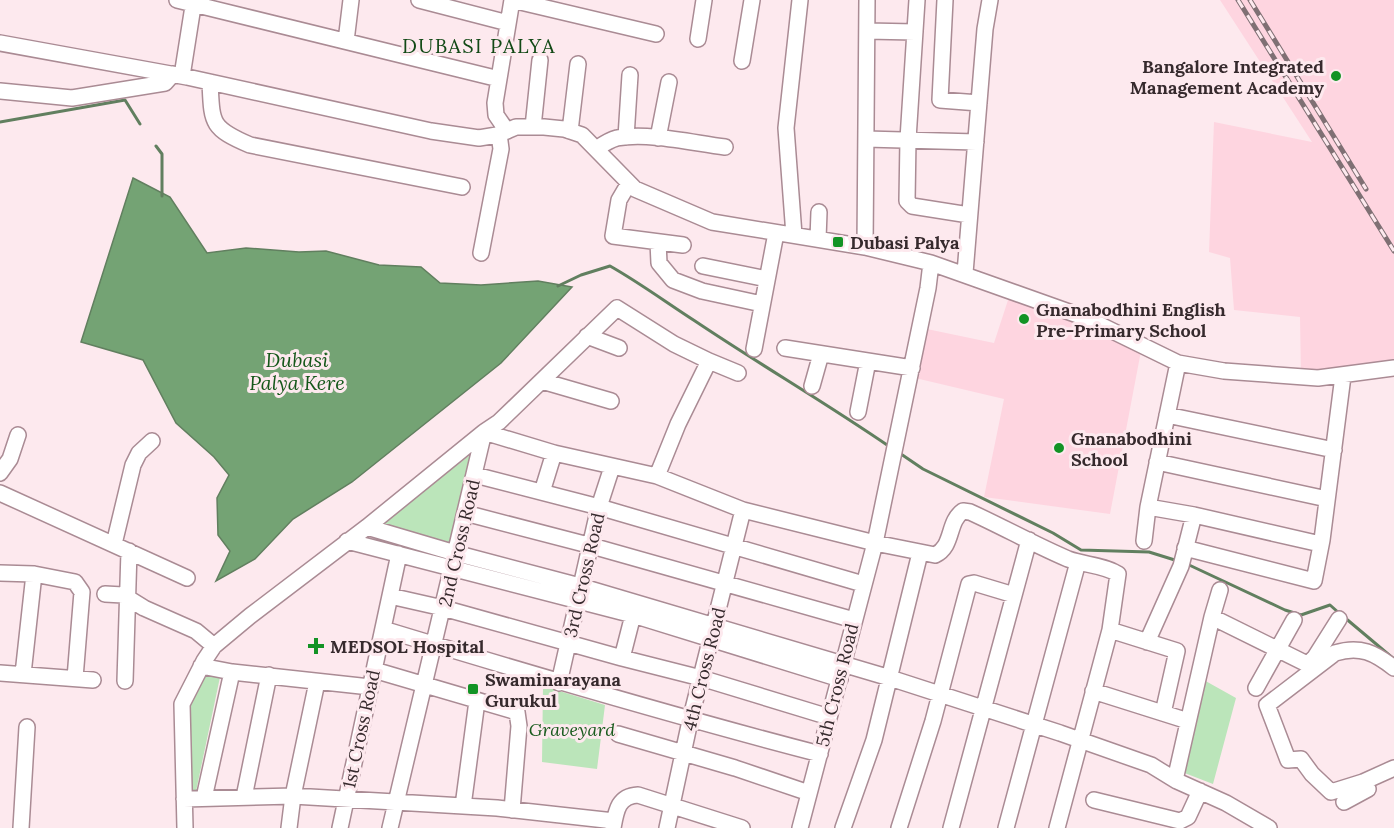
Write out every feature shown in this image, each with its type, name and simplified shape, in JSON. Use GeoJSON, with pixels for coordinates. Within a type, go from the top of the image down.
{"type":"FeatureCollection","features":[{"type":"Feature","properties":{"kind":"street"},"geometry":{"type":"LineString","coordinates":[[177,0],[194,1],[499,79]]}},
{"type":"Feature","properties":{"kind":"street"},"geometry":{"type":"LineString","coordinates":[[346,41],[351,0]]}},
{"type":"Feature","properties":{"kind":"street"},"geometry":{"type":"LineString","coordinates":[[419,0],[508,23]]}},
{"type":"Feature","properties":{"kind":"street"},"geometry":{"type":"LineString","coordinates":[[481,253],[503,133],[496,115],[495,103],[512,0],[656,34]]}},
{"type":"Feature","properties":{"kind":"street"},"geometry":{"type":"LineString","coordinates":[[698,39],[704,0]]}},
{"type":"Feature","properties":{"kind":"street"},"geometry":{"type":"LineString","coordinates":[[742,62],[752,0]]}},
{"type":"Feature","properties":{"kind":"street"},"geometry":{"type":"LineString","coordinates":[[794,235],[786,128],[800,0]]}},
{"type":"Feature","properties":{"kind":"street"},"geometry":{"type":"LineString","coordinates":[[865,247],[867,0]]}},
{"type":"Feature","properties":{"kind":"street"},"geometry":{"type":"LineString","coordinates":[[917,0],[908,139],[907,201],[912,206],[969,215]]}},
{"type":"Feature","properties":{"kind":"street"},"geometry":{"type":"LineString","coordinates":[[945,0],[940,100],[979,103]]}},
{"type":"Feature","properties":{"kind":"street"},"geometry":{"type":"LineString","coordinates":[[965,273],[985,29],[990,0]]}},
{"type":"Feature","properties":{"kind":"street"},"geometry":{"type":"LineString","coordinates":[[0,91],[72,98],[165,83],[177,75],[194,1]]}},
{"type":"Feature","properties":{"kind":"street"},"geometry":{"type":"LineString","coordinates":[[867,31],[915,32]]}},
{"type":"Feature","properties":{"kind":"street"},"geometry":{"type":"LineString","coordinates":[[0,43],[177,75],[431,131],[479,138],[503,133],[516,127],[570,131],[582,135],[635,189],[712,222],[865,247],[965,273],[1086,318],[1178,363],[1224,371],[1318,378],[1394,368]]}},
{"type":"Feature","properties":{"kind":"street"},"geometry":{"type":"LineString","coordinates":[[533,127],[540,60]]}},
{"type":"Feature","properties":{"kind":"street"},"geometry":{"type":"LineString","coordinates":[[570,131],[578,64]]}},
{"type":"Feature","properties":{"kind":"street"},"geometry":{"type":"LineString","coordinates":[[626,137],[630,75]]}},
{"type":"Feature","properties":{"kind":"street"},"geometry":{"type":"LineString","coordinates":[[210,82],[214,122],[226,133],[250,145],[462,187]]}},
{"type":"Feature","properties":{"kind":"street"},"geometry":{"type":"LineString","coordinates":[[658,138],[669,82]]}},
{"type":"Feature","properties":{"kind":"street"},"geometry":{"type":"LineString","coordinates":[[596,149],[615,138],[626,137],[658,138],[725,147]]}},
{"type":"Feature","properties":{"kind":"street"},"geometry":{"type":"LineString","coordinates":[[866,139],[976,142]]}},
{"type":"Feature","properties":{"kind":"street"},"geometry":{"type":"LineString","coordinates":[[629,183],[619,200],[614,237],[683,246]]}},
{"type":"Feature","properties":{"kind":"street"},"geometry":{"type":"LineString","coordinates":[[818,239],[819,212]]}},
{"type":"Feature","properties":{"kind":"street"},"geometry":{"type":"LineString","coordinates":[[754,349],[776,234]]}},
{"type":"Feature","properties":{"kind":"street"},"geometry":{"type":"LineString","coordinates":[[658,242],[659,263],[673,280],[702,291],[762,304]]}},
{"type":"Feature","properties":{"kind":"street","name":"5th Cross Road"},"geometry":{"type":"LineString","coordinates":[[800,828],[875,543],[928,288],[931,263]]}},
{"type":"Feature","properties":{"kind":"street"},"geometry":{"type":"LineString","coordinates":[[703,266],[767,279]]}},
{"type":"Feature","properties":{"kind":"street"},"geometry":{"type":"LineString","coordinates":[[185,828],[182,704],[214,646],[499,422],[617,308],[674,344],[738,373]]}},
{"type":"Feature","properties":{"kind":"street"},"geometry":{"type":"LineString","coordinates":[[587,336],[619,348]]}},
{"type":"Feature","properties":{"kind":"street"},"geometry":{"type":"LineString","coordinates":[[785,348],[912,368]]}},
{"type":"Feature","properties":{"kind":"street"},"geometry":{"type":"LineString","coordinates":[[812,386],[820,354]]}},
{"type":"Feature","properties":{"kind":"street"},"geometry":{"type":"LineString","coordinates":[[657,476],[678,424],[709,361]]}},
{"type":"Feature","properties":{"kind":"street"},"geometry":{"type":"LineString","coordinates":[[858,412],[868,361]]}},
{"type":"Feature","properties":{"kind":"street"},"geometry":{"type":"LineString","coordinates":[[1144,541],[1148,507],[1178,363]]}},
{"type":"Feature","properties":{"kind":"street"},"geometry":{"type":"LineString","coordinates":[[1183,557],[1314,580],[1322,540],[1343,376]]}},
{"type":"Feature","properties":{"kind":"street"},"geometry":{"type":"LineString","coordinates":[[542,381],[611,401]]}},
{"type":"Feature","properties":{"kind":"street"},"geometry":{"type":"LineString","coordinates":[[1167,415],[1334,450]]}},
{"type":"Feature","properties":{"kind":"street"},"geometry":{"type":"LineString","coordinates":[[484,432],[554,453],[657,476],[743,510],[920,553],[935,555],[941,552],[948,543],[956,516],[963,511],[970,512],[1078,562],[1110,569],[1118,574],[1110,630],[1057,828]]}},
{"type":"Feature","properties":{"kind":"street","name":"2nd Cross Road"},"geometry":{"type":"LineString","coordinates":[[390,828],[484,432]]}},
{"type":"Feature","properties":{"kind":"street"},"geometry":{"type":"LineString","coordinates":[[0,473],[10,459],[18,435]]}},
{"type":"Feature","properties":{"kind":"street"},"geometry":{"type":"LineString","coordinates":[[114,544],[133,465],[139,453],[152,441]]}},
{"type":"Feature","properties":{"kind":"street"},"geometry":{"type":"LineString","coordinates":[[542,492],[554,453]]}},
{"type":"Feature","properties":{"kind":"street"},"geometry":{"type":"LineString","coordinates":[[1158,462],[1327,499]]}},
{"type":"Feature","properties":{"kind":"street","name":"3rd Cross Road"},"geometry":{"type":"LineString","coordinates":[[559,683],[599,507],[612,467]]}},
{"type":"Feature","properties":{"kind":"street"},"geometry":{"type":"LineString","coordinates":[[475,475],[599,507],[863,584]]}},
{"type":"Feature","properties":{"kind":"street"},"geometry":{"type":"LineString","coordinates":[[0,493],[187,578]]}},
{"type":"Feature","properties":{"kind":"street"},"geometry":{"type":"LineString","coordinates":[[1148,507],[1194,515],[1316,543],[1322,540]]}},
{"type":"Feature","properties":{"kind":"street","name":"4th Cross Road"},"geometry":{"type":"LineString","coordinates":[[667,828],[690,721],[743,510]]}},
{"type":"Feature","properties":{"kind":"street"},"geometry":{"type":"LineString","coordinates":[[465,513],[854,620]]}},
{"type":"Feature","properties":{"kind":"street"},"geometry":{"type":"LineString","coordinates":[[1147,642],[1183,557],[1194,515]]}},
{"type":"Feature","properties":{"kind":"street"},"geometry":{"type":"LineString","coordinates":[[368,527],[454,561],[580,594],[842,672],[890,678],[1079,740],[1151,765],[1175,780],[1200,791],[1243,822],[1269,828]]}},
{"type":"Feature","properties":{"kind":"street"},"geometry":{"type":"LineString","coordinates":[[951,828],[1029,540]]}},
{"type":"Feature","properties":{"kind":"street"},"geometry":{"type":"LineString","coordinates":[[347,541],[399,554],[454,561]]}},
{"type":"Feature","properties":{"kind":"street"},"geometry":{"type":"LineString","coordinates":[[125,681],[129,551]]}},
{"type":"Feature","properties":{"kind":"street"},"geometry":{"type":"LineString","coordinates":[[843,828],[874,740],[920,553]]}},
{"type":"Feature","properties":{"kind":"street","name":"1st Cross Road"},"geometry":{"type":"LineString","coordinates":[[340,828],[399,554]]}},
{"type":"Feature","properties":{"kind":"street"},"geometry":{"type":"LineString","coordinates":[[1006,828],[1078,562]]}},
{"type":"Feature","properties":{"kind":"street"},"geometry":{"type":"LineString","coordinates":[[0,573],[34,574],[75,582],[82,592],[75,678]]}},
{"type":"Feature","properties":{"kind":"street"},"geometry":{"type":"LineString","coordinates":[[23,674],[34,574]]}},
{"type":"Feature","properties":{"kind":"street"},"geometry":{"type":"LineString","coordinates":[[899,828],[940,695],[969,584],[974,583],[1014,595]]}},
{"type":"Feature","properties":{"kind":"street"},"geometry":{"type":"LineString","coordinates":[[1175,780],[1201,660],[1220,590]]}},
{"type":"Feature","properties":{"kind":"street"},"geometry":{"type":"LineString","coordinates":[[105,594],[118,594],[196,631],[214,646]]}},
{"type":"Feature","properties":{"kind":"street"},"geometry":{"type":"LineString","coordinates":[[580,594],[633,615],[712,632]]}},
{"type":"Feature","properties":{"kind":"street"},"geometry":{"type":"LineString","coordinates":[[390,596],[443,608],[701,678],[829,717]]}},
{"type":"Feature","properties":{"kind":"street"},"geometry":{"type":"LineString","coordinates":[[622,658],[633,615]]}},
{"type":"Feature","properties":{"kind":"street"},"geometry":{"type":"LineString","coordinates":[[1212,617],[1305,663],[1309,663],[1315,657],[1339,619]]}},
{"type":"Feature","properties":{"kind":"street"},"geometry":{"type":"LineString","coordinates":[[1256,688],[1294,620]]}},
{"type":"Feature","properties":{"kind":"street"},"geometry":{"type":"LineString","coordinates":[[383,629],[690,721],[820,754]]}},
{"type":"Feature","properties":{"kind":"street"},"geometry":{"type":"LineString","coordinates":[[1110,630],[1201,660]]}},
{"type":"Feature","properties":{"kind":"street"},"geometry":{"type":"LineString","coordinates":[[1394,668],[1383,659],[1363,650],[1348,648],[1335,653],[1267,705],[1288,760],[1301,759],[1312,774],[1331,792],[1394,775]]}},
{"type":"Feature","properties":{"kind":"street"},"geometry":{"type":"LineString","coordinates":[[1163,713],[1177,651]]}},
{"type":"Feature","properties":{"kind":"street"},"geometry":{"type":"LineString","coordinates":[[201,666],[232,672],[370,687]]}},
{"type":"Feature","properties":{"kind":"street"},"geometry":{"type":"LineString","coordinates":[[374,670],[516,712],[519,719],[512,810]]}},
{"type":"Feature","properties":{"kind":"street"},"geometry":{"type":"LineString","coordinates":[[204,798],[232,672]]}},
{"type":"Feature","properties":{"kind":"street"},"geometry":{"type":"LineString","coordinates":[[0,673],[93,680]]}},
{"type":"Feature","properties":{"kind":"street"},"geometry":{"type":"LineString","coordinates":[[244,797],[269,675]]}},
{"type":"Feature","properties":{"kind":"street"},"geometry":{"type":"LineString","coordinates":[[289,828],[293,796],[316,682]]}},
{"type":"Feature","properties":{"kind":"street"},"geometry":{"type":"LineString","coordinates":[[1093,691],[1188,721]]}},
{"type":"Feature","properties":{"kind":"street"},"geometry":{"type":"LineString","coordinates":[[462,806],[477,700]]}},
{"type":"Feature","properties":{"kind":"street"},"geometry":{"type":"LineString","coordinates":[[21,828],[27,727]]}},
{"type":"Feature","properties":{"kind":"street"},"geometry":{"type":"LineString","coordinates":[[618,734],[735,768],[809,793]]}},
{"type":"Feature","properties":{"kind":"street"},"geometry":{"type":"LineString","coordinates":[[1344,802],[1394,768]]}},
{"type":"Feature","properties":{"kind":"street"},"geometry":{"type":"LineString","coordinates":[[1094,800],[1180,821],[1188,817],[1200,791]]}},
{"type":"Feature","properties":{"kind":"street"},"geometry":{"type":"LineString","coordinates":[[184,799],[293,796],[347,798],[512,810],[613,825],[623,799],[628,795],[638,795],[722,825],[742,828]]}},
{"type":"Feature","properties":{"kind":"shaded area"},"geometry":{"type":"Polygon","coordinates":[[[1220,0],[1394,0],[1394,367],[1301,375],[1300,317],[1234,310],[1230,258],[1209,252],[1214,122],[1312,142],[1220,0]]]}},
{"type":"Feature","properties":{"kind":"shaded area","name":"Gnanabodhini School"},"geometry":{"type":"Polygon","coordinates":[[[1009,297],[1080,322],[1141,351],[1110,514],[984,497],[1004,399],[911,377],[922,328],[994,343],[1009,297]]]}},
{"type":"Feature","properties":{"kind":"green space"},"geometry":{"type":"Polygon","coordinates":[[[475,451],[454,546],[380,524],[475,451]]]}},
{"type":"Feature","properties":{"kind":"green space"},"geometry":{"type":"Polygon","coordinates":[[[202,673],[220,677],[195,796],[187,797],[184,693],[202,673]]]}},
{"type":"Feature","properties":{"kind":"green space"},"geometry":{"type":"Polygon","coordinates":[[[1202,679],[1236,698],[1213,784],[1182,772],[1202,679]]]}},
{"type":"Feature","properties":{"kind":"green space","name":"Graveyard"},"geometry":{"type":"Polygon","coordinates":[[[543,686],[605,705],[597,769],[542,762],[543,686]]]}},
{"type":"Feature","properties":{"kind":"water","name":"Dubasi Palya Kere"},"geometry":{"type":"Polygon","coordinates":[[[133,178],[170,197],[207,253],[246,248],[299,252],[326,251],[379,265],[421,267],[440,283],[481,285],[538,281],[572,287],[501,363],[352,482],[293,519],[255,559],[216,581],[230,551],[218,535],[217,498],[229,475],[214,457],[176,423],[143,360],[81,342],[133,178]]]}},
{"type":"Feature","properties":{"kind":"waterway"},"geometry":{"type":"LineString","coordinates":[[0,122],[125,100],[140,124]]}},
{"type":"Feature","properties":{"kind":"waterway"},"geometry":{"type":"LineString","coordinates":[[156,146],[162,154],[162,196]]}},
{"type":"Feature","properties":{"kind":"waterway"},"geometry":{"type":"LineString","coordinates":[[558,286],[581,275],[610,266],[890,447]]}},
{"type":"Feature","properties":{"kind":"waterway"},"geometry":{"type":"LineString","coordinates":[[898,452],[923,469],[1053,533],[1081,550],[1149,552],[1178,561]]}},
{"type":"Feature","properties":{"kind":"waterway"},"geometry":{"type":"LineString","coordinates":[[1187,564],[1285,610],[1301,615],[1330,605],[1339,613]]}},
{"type":"Feature","properties":{"kind":"waterway"},"geometry":{"type":"LineString","coordinates":[[1344,617],[1394,659]]}},
{"type":"Feature","properties":{"kind":"railway"},"geometry":{"type":"LineString","coordinates":[[1238,0],[1394,251]]}},
{"type":"Feature","properties":{"kind":"railway"},"geometry":{"type":"LineString","coordinates":[[1250,0],[1366,189]]}},
{"type":"Feature","properties":{"kind":"place","name":"Bangalore Integrated Management Academy"},"geometry":{"type":"Point","coordinates":[1336,76]}},
{"type":"Feature","properties":{"kind":"place","name":"Dubasi Palya"},"geometry":{"type":"Point","coordinates":[838,242]}},
{"type":"Feature","properties":{"kind":"place","name":"Gnanabodhini English Pre-Primary School"},"geometry":{"type":"Point","coordinates":[1024,319]}},
{"type":"Feature","properties":{"kind":"place","name":"Gnanabodhini School"},"geometry":{"type":"Point","coordinates":[1059,448]}},
{"type":"Feature","properties":{"kind":"place","name":"MEDSOL Hospital"},"geometry":{"type":"Point","coordinates":[316,646]}},
{"type":"Feature","properties":{"kind":"place","name":"Swaminarayana Gurukul"},"geometry":{"type":"Point","coordinates":[473,689]}},
{"type":"Feature","properties":{"kind":"district","name":"DUBASI PALYA"},"geometry":{"type":"Point","coordinates":[479,45]}}]}
